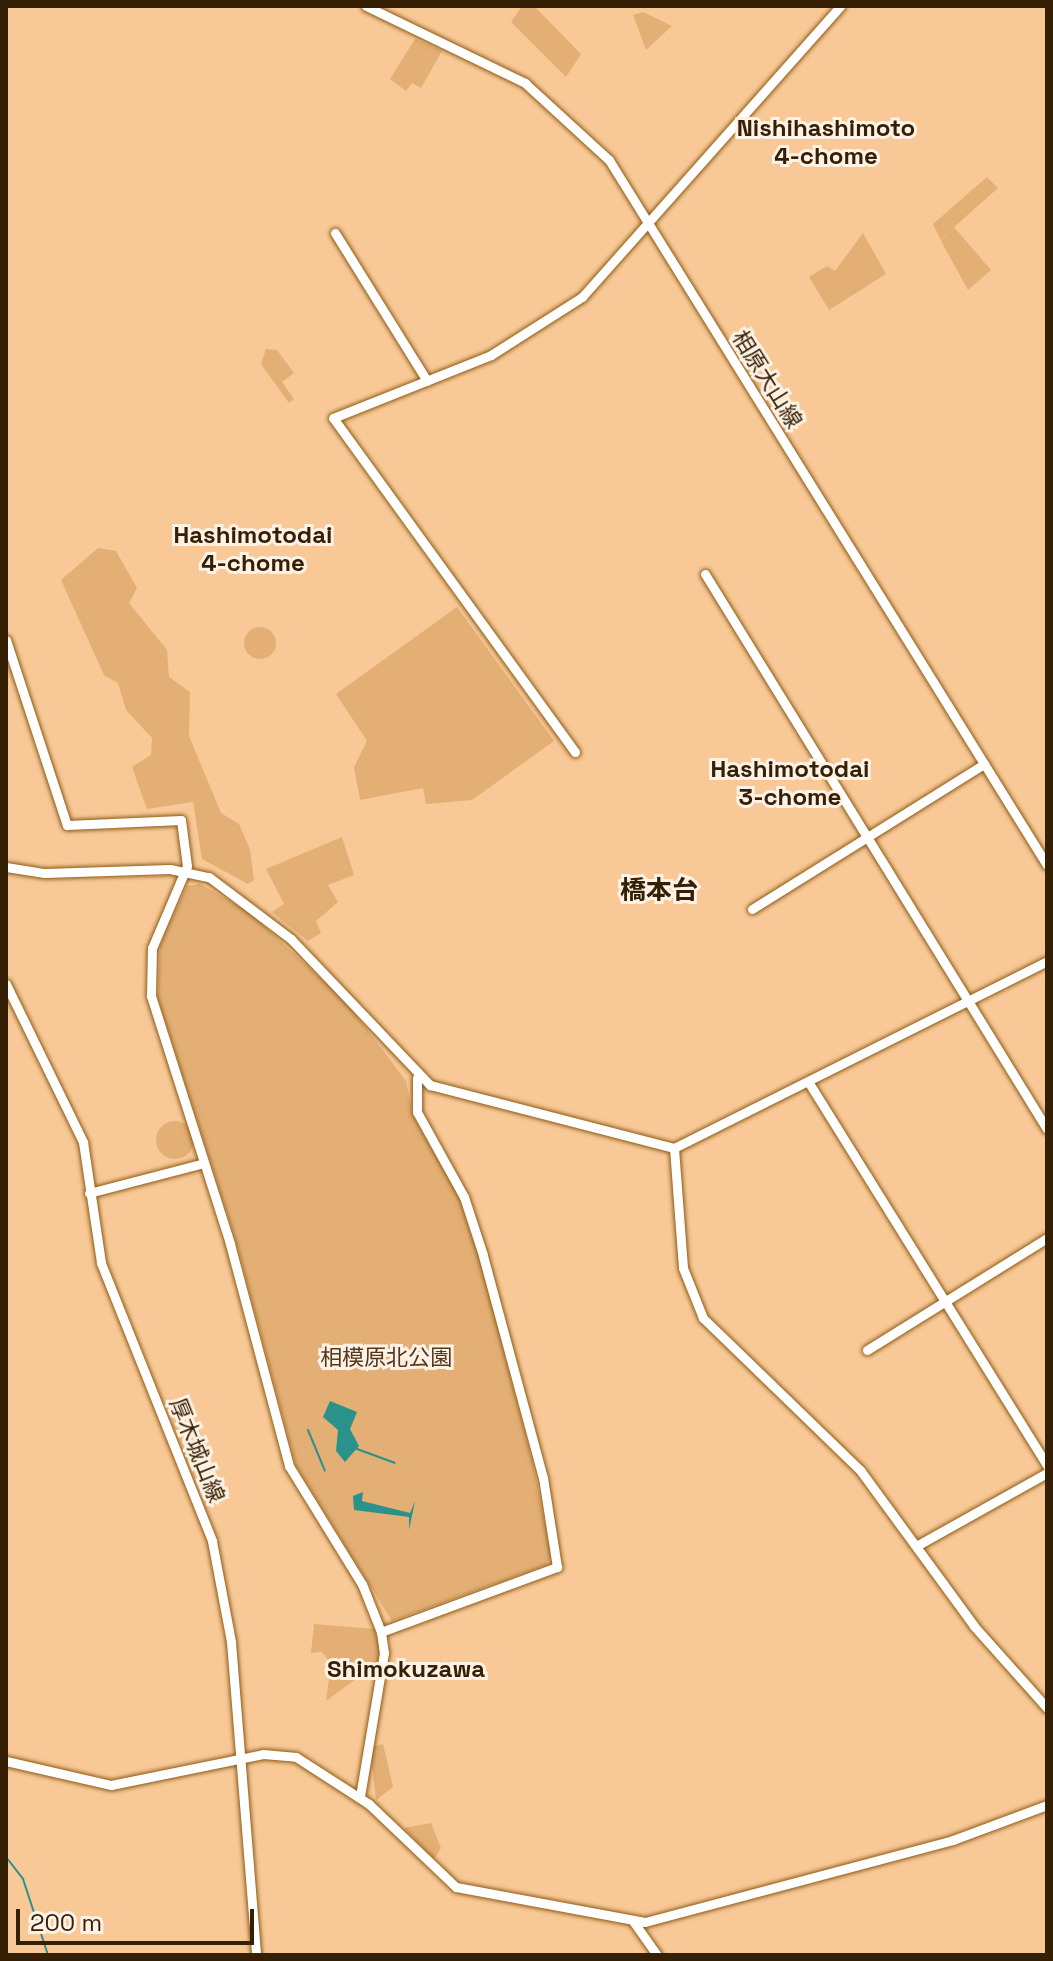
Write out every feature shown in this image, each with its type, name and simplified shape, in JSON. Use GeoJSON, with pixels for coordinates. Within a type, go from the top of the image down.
{"type":"FeatureCollection","features":[{"type":"Feature","properties":{"kind":"street","name":"相原大山線"},"geometry":{"type":"LineString","coordinates":[[366,6],[493,64],[547,98],[600,148],[651,223],[1047,865]]}},
{"type":"Feature","properties":{"kind":"street"},"geometry":{"type":"LineString","coordinates":[[575,752],[333,418],[427,381],[549,323],[651,223],[840,6]]}},
{"type":"Feature","properties":{"kind":"street"},"geometry":{"type":"LineString","coordinates":[[335,233],[427,381]]}},
{"type":"Feature","properties":{"kind":"street"},"geometry":{"type":"LineString","coordinates":[[705,574],[1047,1129]]}},
{"type":"Feature","properties":{"kind":"street"},"geometry":{"type":"LineString","coordinates":[[6,640],[67,825],[179,817],[186,871],[157,931],[149,978],[289,1466],[362,1584],[381,1632],[384,1653],[360,1797]]}},
{"type":"Feature","properties":{"kind":"street"},"geometry":{"type":"LineString","coordinates":[[752,909],[984,764]]}},
{"type":"Feature","properties":{"kind":"street"},"geometry":{"type":"LineString","coordinates":[[6,867],[186,871],[216,880],[261,913],[368,1015],[417,1078],[674,1148],[1047,961]]}},
{"type":"Feature","properties":{"kind":"street","name":"厚木城山線"},"geometry":{"type":"LineString","coordinates":[[6,984],[83,1142],[101,1263],[212,1541],[231,1642],[256,1955]]}},
{"type":"Feature","properties":{"kind":"street"},"geometry":{"type":"LineString","coordinates":[[381,1632],[557,1567],[543,1478],[483,1255],[464,1197],[417,1112],[417,1078]]}},
{"type":"Feature","properties":{"kind":"street"},"geometry":{"type":"LineString","coordinates":[[809,1083],[1047,1466]]}},
{"type":"Feature","properties":{"kind":"street"},"geometry":{"type":"LineString","coordinates":[[674,1148],[683,1268],[697,1309],[860,1470],[918,1545],[974,1626],[1047,1708]]}},
{"type":"Feature","properties":{"kind":"street"},"geometry":{"type":"LineString","coordinates":[[89,1193],[204,1163]]}},
{"type":"Feature","properties":{"kind":"street"},"geometry":{"type":"LineString","coordinates":[[867,1350],[1047,1238]]}},
{"type":"Feature","properties":{"kind":"street"},"geometry":{"type":"LineString","coordinates":[[918,1545],[1047,1473]]}},
{"type":"Feature","properties":{"kind":"street"},"geometry":{"type":"LineString","coordinates":[[6,1761],[111,1785],[239,1760],[300,1758],[360,1797],[456,1887],[633,1921],[953,1840],[1047,1805]]}},
{"type":"Feature","properties":{"kind":"street"},"geometry":{"type":"LineString","coordinates":[[633,1921],[657,1955]]}},
{"type":"Feature","properties":{"kind":"green space"},"geometry":{"type":"Polygon","coordinates":[[[522,6],[534,6],[581,54],[566,77],[511,22],[522,6]]]}},
{"type":"Feature","properties":{"kind":"green space"},"geometry":{"type":"Polygon","coordinates":[[[643,12],[672,26],[646,50],[633,15],[643,12]]]}},
{"type":"Feature","properties":{"kind":"green space"},"geometry":{"type":"Polygon","coordinates":[[[415,39],[442,51],[421,88],[412,83],[406,91],[390,79],[415,39]]]}},
{"type":"Feature","properties":{"kind":"green space"},"geometry":{"type":"Polygon","coordinates":[[[987,177],[998,188],[954,227],[991,270],[968,290],[941,241],[951,231],[941,240],[933,224],[987,177]]]}},
{"type":"Feature","properties":{"kind":"green space"},"geometry":{"type":"Polygon","coordinates":[[[863,233],[886,274],[829,310],[809,277],[827,266],[835,271],[863,233]]]}},
{"type":"Feature","properties":{"kind":"green space"},"geometry":{"type":"Polygon","coordinates":[[[266,349],[277,350],[294,373],[282,382],[294,399],[289,403],[261,364],[266,349]]]}},
{"type":"Feature","properties":{"kind":"green space"},"geometry":{"type":"Polygon","coordinates":[[[98,548],[116,551],[137,588],[129,603],[167,650],[169,677],[190,692],[189,736],[221,813],[239,824],[250,849],[254,880],[248,884],[202,859],[193,802],[147,809],[132,767],[151,755],[152,738],[126,710],[118,683],[104,675],[61,580],[98,548]]]}},
{"type":"Feature","properties":{"kind":"green space"},"geometry":{"type":"Polygon","coordinates":[[[457,607],[554,741],[472,800],[426,804],[423,788],[360,800],[354,767],[367,741],[336,694],[457,607]]]}},
{"type":"Feature","properties":{"kind":"green space"},"geometry":{"type":"Polygon","coordinates":[[[260,627],[271,632],[276,643],[271,654],[260,659],[249,654],[244,643],[249,632],[260,627]]]}},
{"type":"Feature","properties":{"kind":"green space"},"geometry":{"type":"Polygon","coordinates":[[[342,837],[354,875],[328,885],[338,902],[316,921],[321,933],[308,941],[272,912],[284,904],[266,869],[342,837]]]}},
{"type":"Feature","properties":{"kind":"green space","name":"相模原北公園"},"geometry":{"type":"Polygon","coordinates":[[[200,884],[249,912],[347,1003],[406,1081],[413,1116],[457,1192],[482,1267],[533,1464],[551,1556],[546,1565],[392,1621],[296,1465],[235,1237],[158,998],[160,945],[187,886],[200,884]]]}},
{"type":"Feature","properties":{"kind":"green space"},"geometry":{"type":"Polygon","coordinates":[[[175,1121],[189,1126],[194,1140],[189,1154],[175,1159],[161,1154],[156,1140],[161,1126],[175,1121]]]}},
{"type":"Feature","properties":{"kind":"green space"},"geometry":{"type":"Polygon","coordinates":[[[314,1624],[374,1629],[380,1648],[379,1662],[326,1701],[331,1664],[322,1652],[311,1653],[314,1624]]]}},
{"type":"Feature","properties":{"kind":"green space"},"geometry":{"type":"Polygon","coordinates":[[[383,1744],[393,1787],[376,1800],[370,1747],[383,1744]]]}},
{"type":"Feature","properties":{"kind":"green space"},"geometry":{"type":"Polygon","coordinates":[[[431,1823],[441,1848],[434,1859],[404,1828],[431,1823]]]}},
{"type":"Feature","properties":{"kind":"water"},"geometry":{"type":"Polygon","coordinates":[[[330,1401],[357,1412],[350,1429],[359,1446],[345,1462],[336,1451],[338,1430],[323,1417],[330,1401]]]}},
{"type":"Feature","properties":{"kind":"water"},"geometry":{"type":"Polygon","coordinates":[[[363,1492],[362,1501],[410,1513],[415,1501],[409,1530],[409,1517],[354,1510],[353,1496],[363,1492]]]}},
{"type":"Feature","properties":{"kind":"waterway"},"geometry":{"type":"LineString","coordinates":[[308,1430],[325,1471]]}},
{"type":"Feature","properties":{"kind":"waterway"},"geometry":{"type":"LineString","coordinates":[[357,1449],[395,1463]]}},
{"type":"Feature","properties":{"kind":"waterway"},"geometry":{"type":"LineString","coordinates":[[6,1857],[23,1879],[48,1955]]}},
{"type":"Feature","properties":{"kind":"district","name":"Nishihashimoto 4-chome"},"geometry":{"type":"Point","coordinates":[826,142]}},
{"type":"Feature","properties":{"kind":"district","name":"Hashimotodai 4-chome"},"geometry":{"type":"Point","coordinates":[253,549]}},
{"type":"Feature","properties":{"kind":"district","name":"Hashimotodai 3-chome"},"geometry":{"type":"Point","coordinates":[790,783]}},
{"type":"Feature","properties":{"kind":"district","name":"橋本台"},"geometry":{"type":"Point","coordinates":[659,891]}},
{"type":"Feature","properties":{"kind":"district","name":"Shimokuzawa"},"geometry":{"type":"Point","coordinates":[406,1669]}}]}
